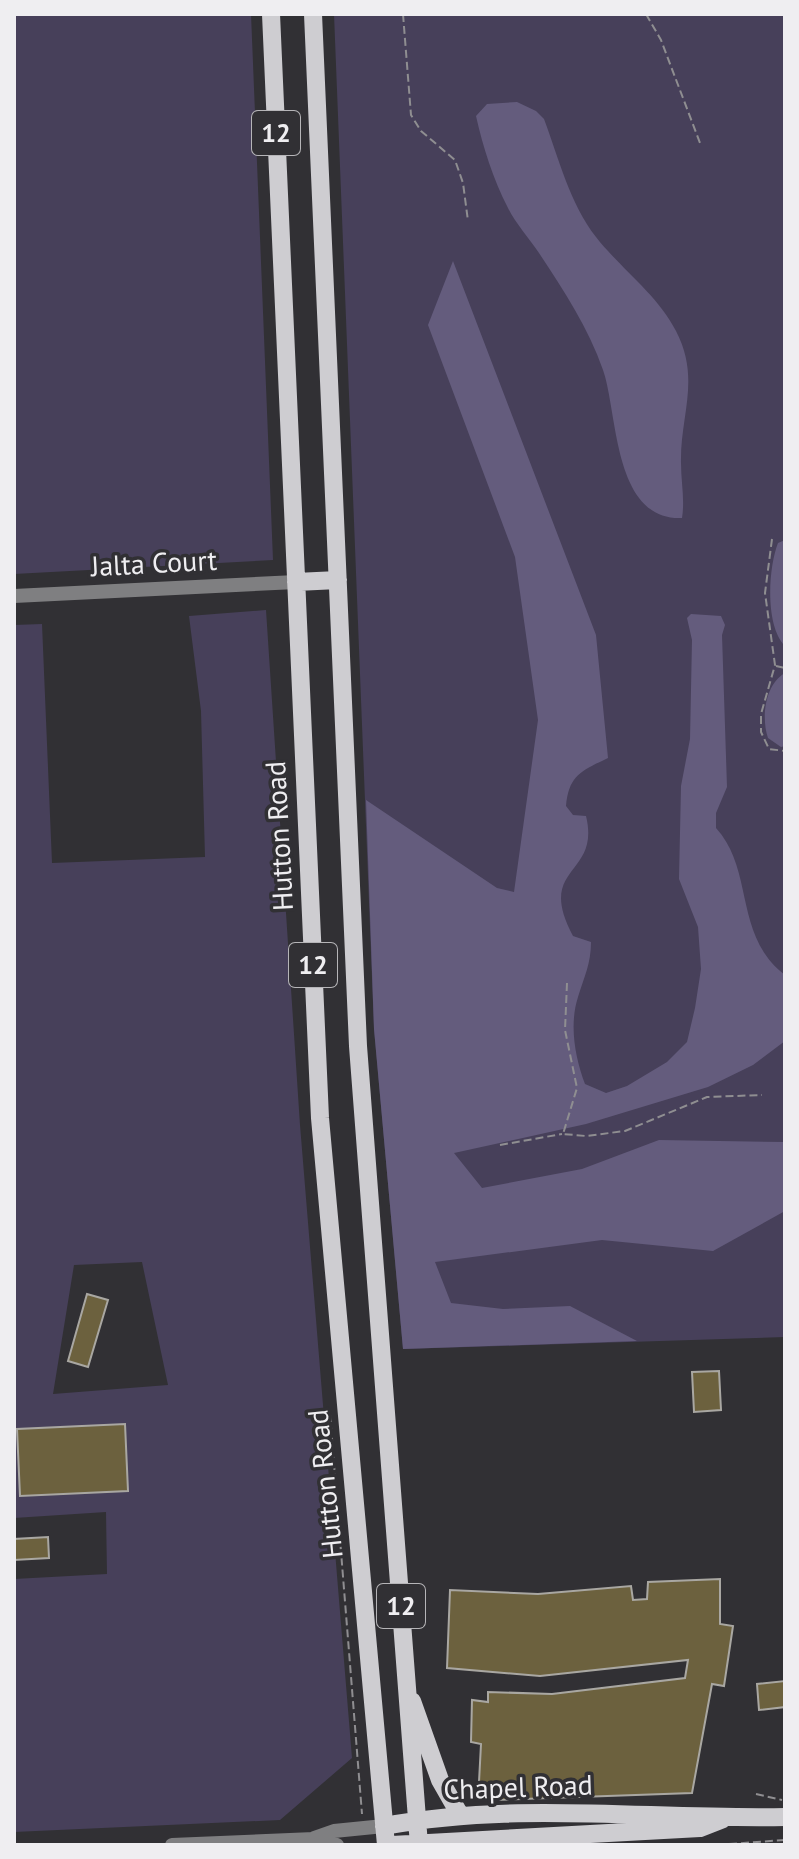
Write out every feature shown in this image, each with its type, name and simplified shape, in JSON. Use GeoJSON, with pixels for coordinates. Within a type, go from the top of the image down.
{"type":"FeatureCollection","features":[{"type":"Feature","properties":{"kind":"main road","name":"Hutton Road"},"geometry":{"type":"LineString","coordinates":[[271,14],[320,1118],[387,1839]]}},
{"type":"Feature","properties":{"kind":"main road","name":"12"},"geometry":{"type":"LineString","coordinates":[[313,14],[364,1138],[419,1844]]}},
{"type":"Feature","properties":{"kind":"main road"},"geometry":{"type":"LineString","coordinates":[[296,582],[338,580]]}},
{"type":"Feature","properties":{"kind":"main road"},"geometry":{"type":"LineString","coordinates":[[406,1688],[425,1730],[436,1770],[460,1815]]}},
{"type":"Feature","properties":{"kind":"main road","name":"Chapel Road"},"geometry":{"type":"LineString","coordinates":[[387,1839],[418,1820],[521,1811],[785,1817]]}},
{"type":"Feature","properties":{"kind":"main road","name":"Chapel Road"},"geometry":{"type":"LineString","coordinates":[[387,1839],[419,1844],[700,1828],[726,1818]]}},
{"type":"Feature","properties":{"kind":"street","name":"Jalta Court"},"geometry":{"type":"LineString","coordinates":[[14,596],[296,582]]}},
{"type":"Feature","properties":{"kind":"street","name":"Chapel Road"},"geometry":{"type":"LineString","coordinates":[[314,1839],[334,1831],[387,1839]]}},
{"type":"Feature","properties":{"kind":"street","name":"Chapel Road"},"geometry":{"type":"LineString","coordinates":[[172,1845],[314,1839],[337,1845]]}},
{"type":"Feature","properties":{"kind":"path"},"geometry":{"type":"LineString","coordinates":[[403,14],[411,115],[421,131],[455,160],[463,183],[468,221]]}},
{"type":"Feature","properties":{"kind":"path"},"geometry":{"type":"LineString","coordinates":[[646,14],[661,40],[700,143]]}},
{"type":"Feature","properties":{"kind":"path"},"geometry":{"type":"LineString","coordinates":[[772,539],[765,593],[775,665],[764,699],[761,732],[769,749],[785,751]]}},
{"type":"Feature","properties":{"kind":"path"},"geometry":{"type":"LineString","coordinates":[[775,665],[785,668]]}},
{"type":"Feature","properties":{"kind":"path"},"geometry":{"type":"LineString","coordinates":[[563,1134],[577,1088],[565,1030],[567,983]]}},
{"type":"Feature","properties":{"kind":"path"},"geometry":{"type":"LineString","coordinates":[[500,1145],[563,1134],[586,1136],[625,1131],[707,1097],[762,1095]]}},
{"type":"Feature","properties":{"kind":"path"},"geometry":{"type":"LineString","coordinates":[[756,1794],[785,1801]]}},
{"type":"Feature","properties":{"kind":"path"},"geometry":{"type":"LineString","coordinates":[[729,1844],[785,1840]]}},
{"type":"Feature","properties":{"kind":"shaded area"},"geometry":{"type":"Polygon","coordinates":[[[14,14],[251,14],[273,560],[14,574],[14,14]]]}},
{"type":"Feature","properties":{"kind":"shaded area"},"geometry":{"type":"Polygon","coordinates":[[[334,14],[785,14],[785,1337],[403,1349],[374,1029],[334,14]]]}},
{"type":"Feature","properties":{"kind":"shaded area"},"geometry":{"type":"Polygon","coordinates":[[[517,102],[536,111],[544,119],[566,181],[587,224],[606,249],[659,305],[683,348],[688,397],[682,446],[682,518],[659,514],[643,502],[631,484],[616,437],[603,370],[590,339],[557,281],[511,214],[498,186],[476,116],[487,104],[517,102]]]}},
{"type":"Feature","properties":{"kind":"shaded area"},"geometry":{"type":"Polygon","coordinates":[[[453,261],[596,635],[608,758],[578,775],[570,787],[566,806],[573,815],[586,816],[588,836],[585,850],[564,883],[561,896],[563,913],[573,936],[591,942],[574,1019],[576,1052],[585,1084],[606,1093],[627,1086],[667,1062],[687,1042],[695,1008],[701,969],[698,927],[679,879],[681,786],[690,739],[692,640],[687,618],[691,614],[721,616],[725,625],[722,635],[727,787],[716,813],[716,828],[736,863],[758,941],[769,959],[785,975],[785,1041],[753,1065],[708,1087],[586,1124],[454,1153],[482,1188],[582,1169],[659,1140],[785,1142],[785,1211],[713,1251],[602,1240],[435,1262],[451,1303],[503,1309],[570,1306],[637,1341],[403,1349],[374,1029],[366,800],[497,888],[514,892],[538,720],[515,557],[428,325],[453,261]]]}},
{"type":"Feature","properties":{"kind":"shaded area"},"geometry":{"type":"Polygon","coordinates":[[[785,540],[785,646],[774,625],[770,597],[775,554],[778,543],[785,540]]]}},
{"type":"Feature","properties":{"kind":"shaded area"},"geometry":{"type":"Polygon","coordinates":[[[266,610],[300,1125],[352,1758],[280,1820],[14,1832],[14,1579],[107,1574],[106,1512],[14,1518],[14,625],[42,624],[52,863],[205,857],[201,711],[189,616],[266,610]],[[142,1262],[74,1265],[53,1394],[168,1385],[142,1262]]]}},
{"type":"Feature","properties":{"kind":"shaded area"},"geometry":{"type":"Polygon","coordinates":[[[785,673],[785,746],[781,747],[768,738],[765,712],[773,685],[785,673]]]}},
{"type":"Feature","properties":{"kind":"building"},"geometry":{"type":"Polygon","coordinates":[[[87,1294],[108,1300],[88,1367],[68,1361],[87,1294]]]}},
{"type":"Feature","properties":{"kind":"building"},"geometry":{"type":"Polygon","coordinates":[[[719,1371],[721,1410],[694,1412],[692,1372],[719,1371]]]}},
{"type":"Feature","properties":{"kind":"building"},"geometry":{"type":"Polygon","coordinates":[[[125,1424],[128,1491],[20,1496],[17,1429],[125,1424]]]}},
{"type":"Feature","properties":{"kind":"building"},"geometry":{"type":"Polygon","coordinates":[[[48,1537],[49,1558],[14,1560],[14,1539],[48,1537]]]}},
{"type":"Feature","properties":{"kind":"building"},"geometry":{"type":"Polygon","coordinates":[[[720,1579],[720,1624],[733,1626],[724,1686],[712,1684],[692,1793],[493,1800],[487,1784],[479,1782],[481,1744],[471,1742],[472,1700],[488,1702],[488,1692],[552,1694],[685,1678],[688,1660],[540,1676],[447,1668],[450,1590],[538,1594],[631,1586],[633,1600],[647,1599],[648,1582],[720,1579]]]}},
{"type":"Feature","properties":{"kind":"building"},"geometry":{"type":"Polygon","coordinates":[[[785,1681],[785,1707],[759,1710],[757,1684],[785,1681]]]}}]}
